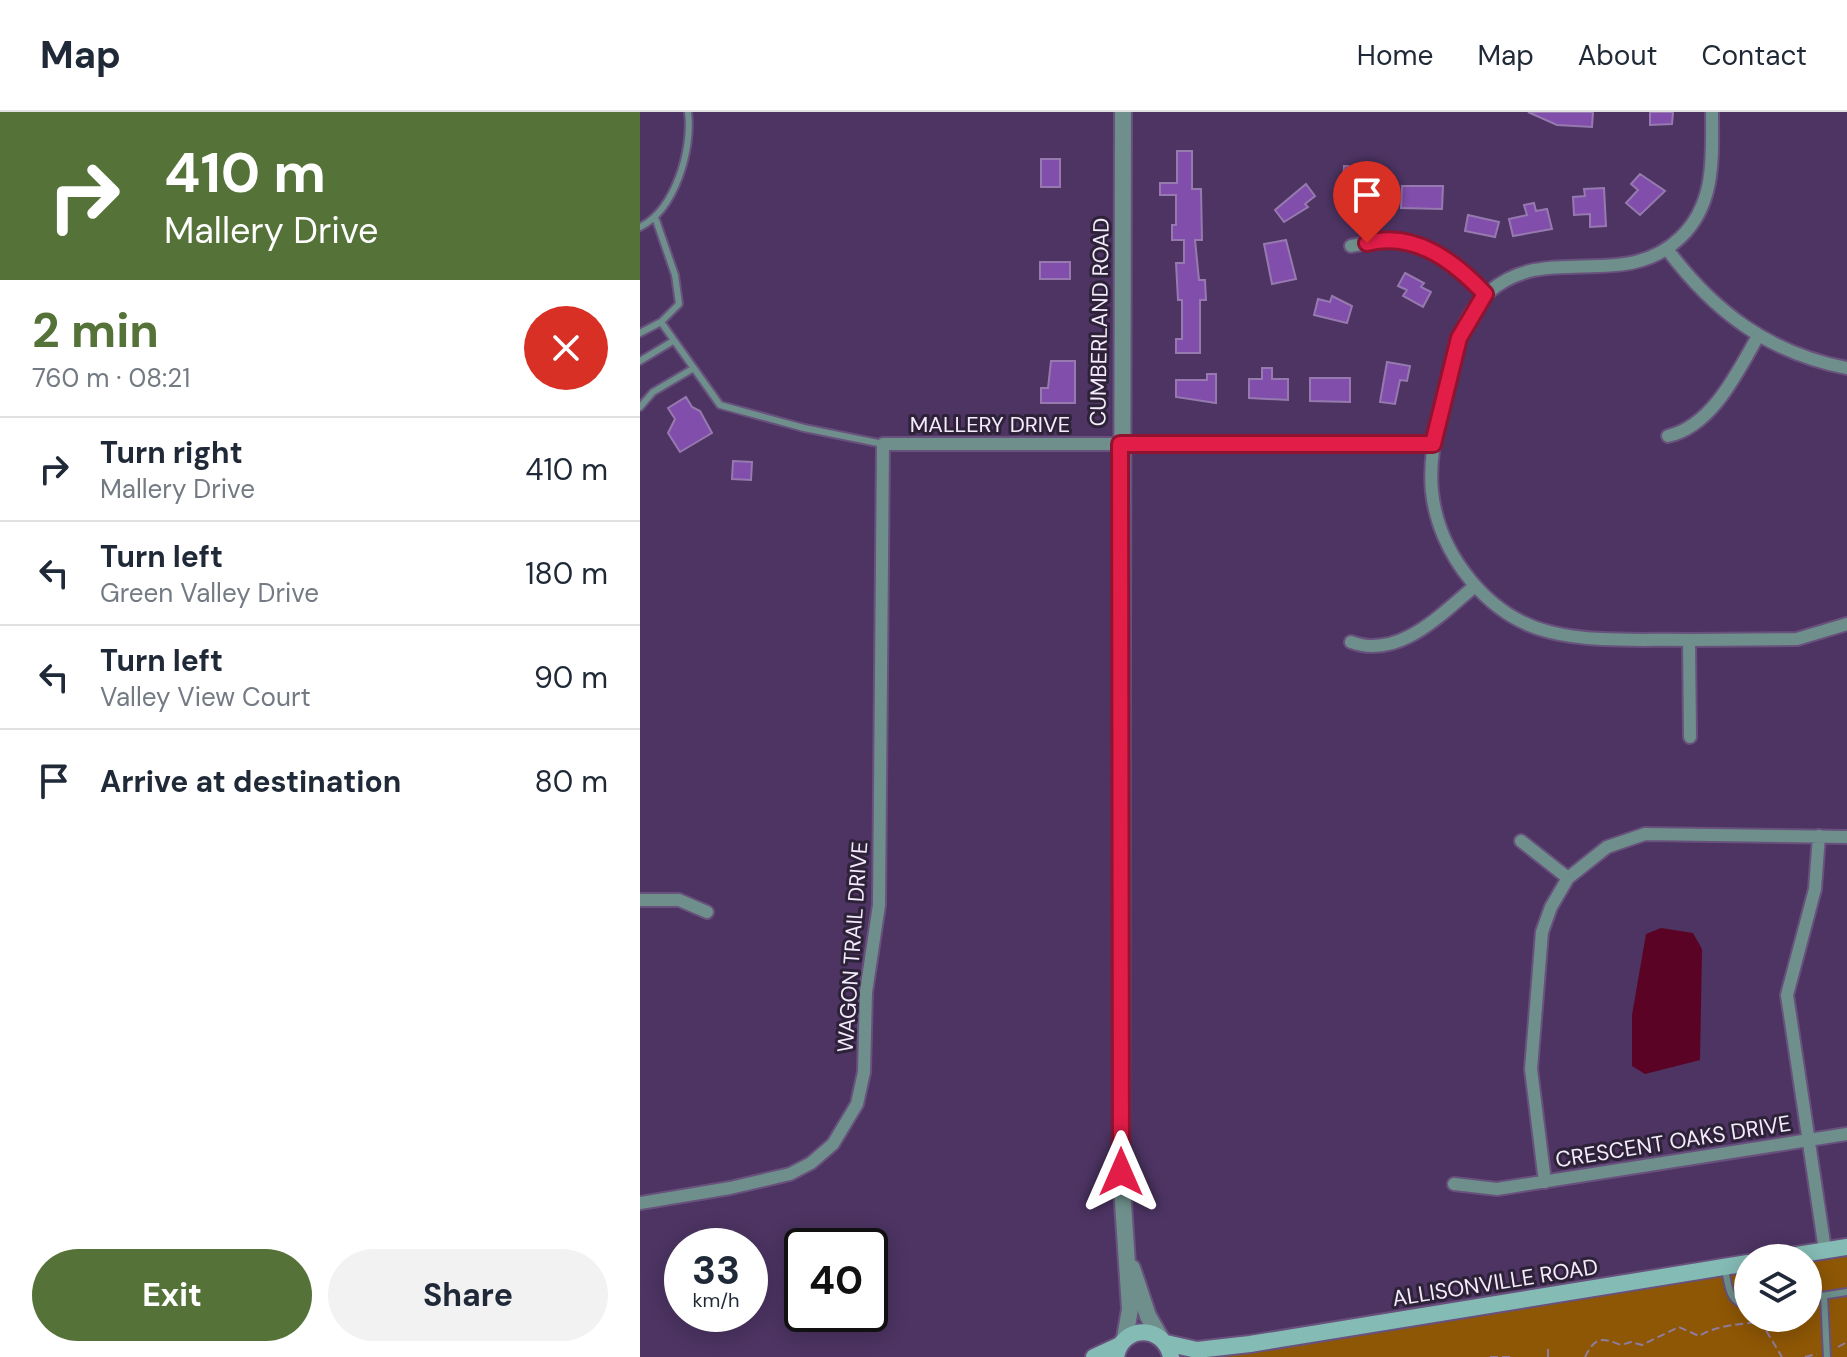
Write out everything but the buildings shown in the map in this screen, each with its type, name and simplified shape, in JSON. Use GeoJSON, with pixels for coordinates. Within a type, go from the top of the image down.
{"type":"FeatureCollection","features":[{"type":"Feature","properties":{"kind":"main road"},"geometry":{"type":"LineString","coordinates":[[1822,1250],[1847,1247]]}},
{"type":"Feature","properties":{"kind":"main road","name":"ALLISONVILLE ROAD"},"geometry":{"type":"LineString","coordinates":[[1120,1347],[1138,1331],[1165,1346],[1197,1350],[1250,1344],[1734,1265]]}},
{"type":"Feature","properties":{"kind":"main road","name":"ALLISONVILLE ROAD"},"geometry":{"type":"LineString","coordinates":[[1208,1357],[1250,1344]]}},
{"type":"Feature","properties":{"kind":"main road"},"geometry":{"type":"LineString","coordinates":[[1094,1357],[1120,1347]]}},
{"type":"Feature","properties":{"kind":"street","name":"CUMBERLAND ROAD"},"geometry":{"type":"LineString","coordinates":[[1120,1347],[1130,1309],[1121,1205],[1123,112]]}},
{"type":"Feature","properties":{"kind":"street"},"geometry":{"type":"LineString","coordinates":[[1712,112],[1710,183],[1705,201],[1690,228],[1667,249],[1627,266],[1541,268],[1509,279],[1485,294],[1459,338],[1433,444],[1435,510],[1449,546],[1475,586],[1505,612],[1550,632],[1689,640],[1797,639],[1847,624]]}},
{"type":"Feature","properties":{"kind":"street"},"geometry":{"type":"LineString","coordinates":[[1351,246],[1383,239],[1414,243],[1462,272],[1485,294]]}},
{"type":"Feature","properties":{"kind":"street"},"geometry":{"type":"LineString","coordinates":[[1667,249],[1715,305],[1758,336],[1805,358],[1847,368]]}},
{"type":"Feature","properties":{"kind":"street"},"geometry":{"type":"LineString","coordinates":[[1668,436],[1686,430],[1707,413],[1758,336]]}},
{"type":"Feature","properties":{"kind":"street","name":"MALLERY DRIVE"},"geometry":{"type":"LineString","coordinates":[[883,444],[1433,444]]}},
{"type":"Feature","properties":{"kind":"street","name":"WAGON TRAIL DRIVE"},"geometry":{"type":"LineString","coordinates":[[640,1203],[790,1174],[811,1163],[833,1144],[857,1104],[864,1072],[866,992],[879,905],[883,444]]}},
{"type":"Feature","properties":{"kind":"street"},"geometry":{"type":"LineString","coordinates":[[1351,642],[1378,647],[1403,639],[1475,586]]}},
{"type":"Feature","properties":{"kind":"street"},"geometry":{"type":"LineString","coordinates":[[1689,640],[1690,737]]}},
{"type":"Feature","properties":{"kind":"street"},"geometry":{"type":"LineString","coordinates":[[1545,1182],[1531,1069],[1542,932],[1551,907],[1568,878],[1607,847],[1645,834],[1847,837]]}},
{"type":"Feature","properties":{"kind":"street"},"geometry":{"type":"LineString","coordinates":[[1819,836],[1815,889],[1787,995],[1825,1250]]}},
{"type":"Feature","properties":{"kind":"street"},"geometry":{"type":"LineString","coordinates":[[1521,841],[1568,878]]}},
{"type":"Feature","properties":{"kind":"street"},"geometry":{"type":"LineString","coordinates":[[640,900],[679,900],[707,912]]}},
{"type":"Feature","properties":{"kind":"street","name":"CRESCENT OAKS DRIVE"},"geometry":{"type":"LineString","coordinates":[[1454,1184],[1485,1190],[1847,1134]]}},
{"type":"Feature","properties":{"kind":"street","name":"CUMBERLAND ROAD"},"geometry":{"type":"LineString","coordinates":[[1121,1205],[1134,1277],[1165,1346]]}},
{"type":"Feature","properties":{"kind":"lane"},"geometry":{"type":"LineString","coordinates":[[640,227],[656,220],[689,155],[688,112]]}},
{"type":"Feature","properties":{"kind":"lane"},"geometry":{"type":"LineString","coordinates":[[640,333],[661,322],[679,304],[675,275],[656,220]]}},
{"type":"Feature","properties":{"kind":"lane"},"geometry":{"type":"LineString","coordinates":[[661,322],[720,405],[734,411],[883,444]]}},
{"type":"Feature","properties":{"kind":"lane"},"geometry":{"type":"LineString","coordinates":[[640,361],[673,341]]}},
{"type":"Feature","properties":{"kind":"lane"},"geometry":{"type":"LineString","coordinates":[[640,407],[653,392],[694,368]]}},
{"type":"Feature","properties":{"kind":"lane"},"geometry":{"type":"LineString","coordinates":[[1724,1266],[1734,1301]]}},
{"type":"Feature","properties":{"kind":"lane"},"geometry":{"type":"LineString","coordinates":[[1827,1357],[1824,1296],[1847,1292]]}},
{"type":"Feature","properties":{"kind":"path"},"geometry":{"type":"LineString","coordinates":[[1585,1357],[1595,1340],[1601,1338],[1621,1345],[1631,1342],[1642,1345],[1679,1327],[1699,1336],[1717,1326],[1744,1327],[1761,1322],[1782,1357]]}},
{"type":"Feature","properties":{"kind":"path"},"geometry":{"type":"LineString","coordinates":[[1548,1348],[1548,1357]]}},
{"type":"Feature","properties":{"kind":"path"},"geometry":{"type":"LineString","coordinates":[[1490,1357],[1510,1357]]}},
{"type":"Feature","properties":{"kind":"shaded area"},"geometry":{"type":"Polygon","coordinates":[[[1661,928],[1693,933],[1702,949],[1700,1060],[1645,1074],[1632,1066],[1632,1015],[1646,934],[1661,928]]]}},
{"type":"Feature","properties":{"kind":"shaded area"},"geometry":{"type":"Polygon","coordinates":[[[1847,1247],[1847,1357],[1195,1357],[1734,1265],[1734,1332],[1822,1332],[1822,1254],[1847,1247]]]}},
{"type":"Feature","properties":{"kind":"route"},"geometry":{"type":"LineString","coordinates":[[1121,1172],[1120,444],[1433,444],[1462,328],[1485,294],[1462,272],[1414,243],[1395,239],[1367,243]]}}]}
